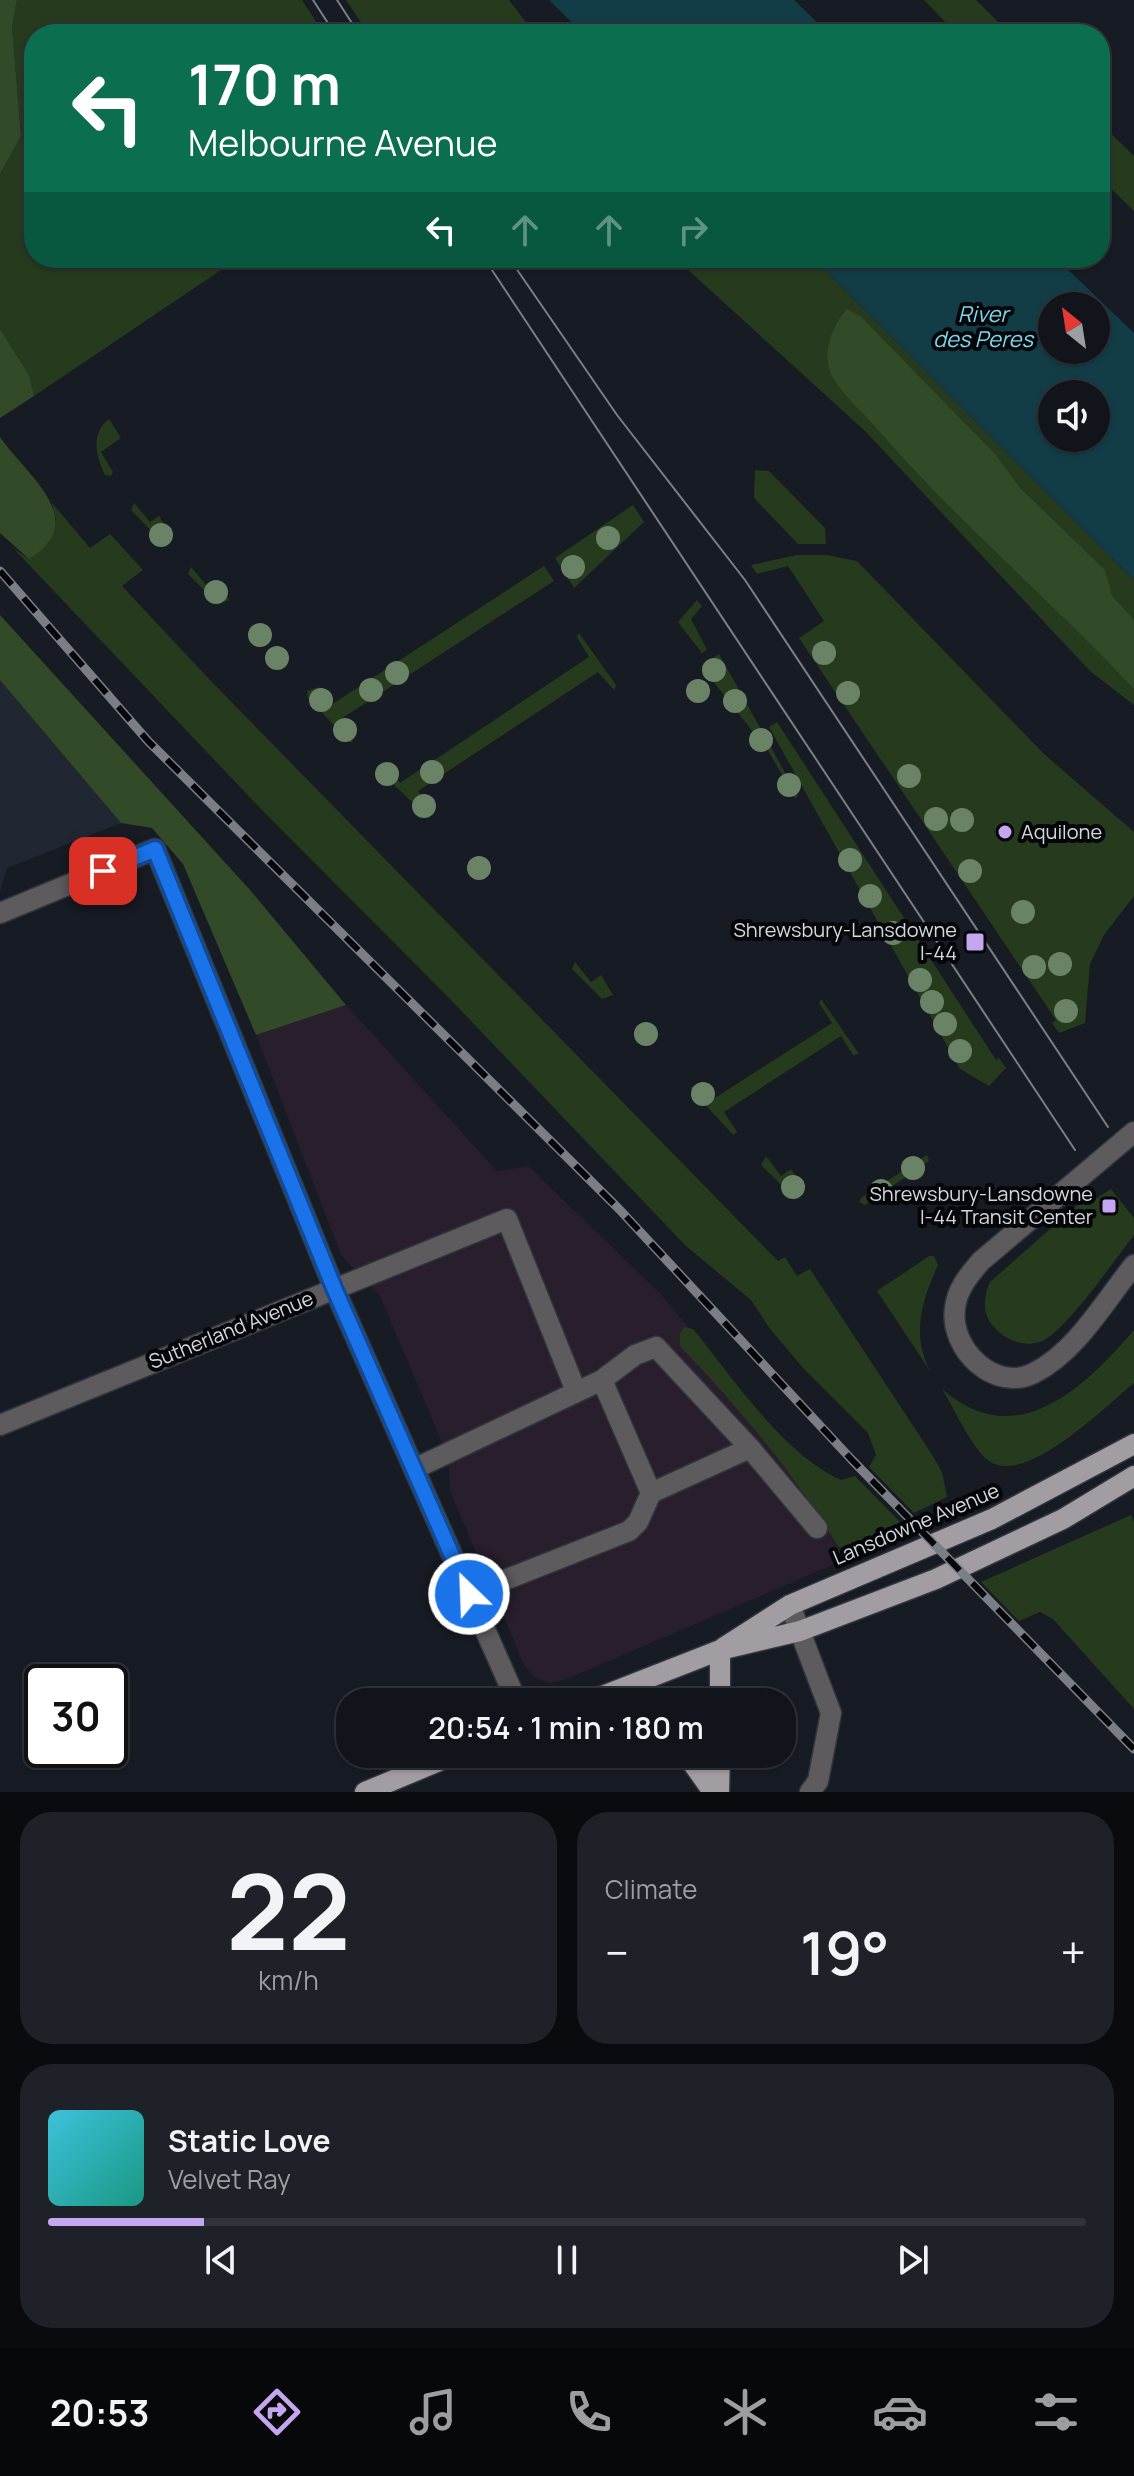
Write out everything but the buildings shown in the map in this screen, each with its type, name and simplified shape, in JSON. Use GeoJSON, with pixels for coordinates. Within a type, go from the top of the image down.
{"type":"FeatureCollection","features":[{"type":"Feature","properties":{"kind":"main road","name":"Lansdowne Avenue"},"geometry":{"type":"LineString","coordinates":[[720,1650],[790,1605],[980,1525],[1134,1444]]}},
{"type":"Feature","properties":{"kind":"main road","name":"Lansdowne Avenue"},"geometry":{"type":"LineString","coordinates":[[623,1688],[720,1650],[800,1631],[978,1560],[1063,1519],[1134,1476]]}},
{"type":"Feature","properties":{"kind":"main road"},"geometry":{"type":"LineString","coordinates":[[720,1650],[720,1688]]}},
{"type":"Feature","properties":{"kind":"main road"},"geometry":{"type":"LineString","coordinates":[[365,1792],[422,1768]]}},
{"type":"Feature","properties":{"kind":"main road"},"geometry":{"type":"LineString","coordinates":[[697,1768],[716,1792]]}},
{"type":"Feature","properties":{"kind":"main road"},"geometry":{"type":"LineString","coordinates":[[716,1792],[719,1768]]}},
{"type":"Feature","properties":{"kind":"street"},"geometry":{"type":"LineString","coordinates":[[0,913],[155,849],[334,1288],[511,1688]]}},
{"type":"Feature","properties":{"kind":"street"},"geometry":{"type":"LineString","coordinates":[[1134,1132],[981,1261],[968,1276],[954,1310],[959,1337],[968,1353],[996,1376],[1014,1379],[1034,1373],[1073,1341],[1134,1265]]}},
{"type":"Feature","properties":{"kind":"street","name":"Sutherland Avenue"},"geometry":{"type":"LineString","coordinates":[[0,1425],[507,1219],[576,1391]]}},
{"type":"Feature","properties":{"kind":"street"},"geometry":{"type":"LineString","coordinates":[[414,1469],[602,1380],[635,1355],[656,1347],[750,1448],[817,1528]]}},
{"type":"Feature","properties":{"kind":"street"},"geometry":{"type":"LineString","coordinates":[[602,1380],[651,1493]]}},
{"type":"Feature","properties":{"kind":"street"},"geometry":{"type":"LineString","coordinates":[[469,1594],[629,1531],[638,1522],[651,1493],[750,1448]]}},
{"type":"Feature","properties":{"kind":"street"},"geometry":{"type":"LineString","coordinates":[[790,1605],[831,1713],[818,1781],[810,1792]]}},
{"type":"Feature","properties":{"kind":"shaded area"},"geometry":{"type":"Polygon","coordinates":[[[0,680],[121,823],[7,868],[0,892],[0,680]]]}},
{"type":"Feature","properties":{"kind":"shaded area"},"geometry":{"type":"Polygon","coordinates":[[[346,1005],[497,1171],[528,1166],[661,1294],[870,1549],[567,1679],[549,1683],[535,1678],[524,1665],[450,1491],[448,1457],[380,1296],[341,1255],[256,1035],[346,1005]]]}},
{"type":"Feature","properties":{"kind":"green space"},"geometry":{"type":"Polygon","coordinates":[[[0,0],[17,0],[12,27],[21,136],[0,174],[0,0]]]}},
{"type":"Feature","properties":{"kind":"green space"},"geometry":{"type":"Polygon","coordinates":[[[17,0],[302,0],[318,24],[24,24],[24,268],[224,268],[34,396],[29,375],[0,329],[0,174],[21,136],[12,27],[17,0]]]}},
{"type":"Feature","properties":{"kind":"green space"},"geometry":{"type":"Polygon","coordinates":[[[346,0],[509,0],[527,24],[362,24],[346,0]]]}},
{"type":"Feature","properties":{"kind":"green space"},"geometry":{"type":"Polygon","coordinates":[[[924,0],[976,0],[1000,24],[947,24],[924,0]]]}},
{"type":"Feature","properties":{"kind":"green space"},"geometry":{"type":"Polygon","coordinates":[[[1110,133],[1134,156],[1134,211],[1110,188],[1110,133]]]}},
{"type":"Feature","properties":{"kind":"green space"},"geometry":{"type":"Polygon","coordinates":[[[686,268],[823,268],[1134,580],[1134,705],[1090,671],[865,431],[686,268]]]}},
{"type":"Feature","properties":{"kind":"green space"},"geometry":{"type":"Polygon","coordinates":[[[847,309],[861,317],[995,454],[1020,488],[1105,570],[1112,596],[1134,620],[1134,689],[941,498],[842,391],[829,368],[828,350],[833,332],[847,309]]]}},
{"type":"Feature","properties":{"kind":"green space"},"geometry":{"type":"Polygon","coordinates":[[[0,329],[29,375],[34,396],[0,418],[0,329]]]}},
{"type":"Feature","properties":{"kind":"green space"},"geometry":{"type":"Polygon","coordinates":[[[109,419],[121,438],[101,452],[113,472],[111,476],[105,475],[96,446],[99,431],[109,419]]]}},
{"type":"Feature","properties":{"kind":"green space"},"geometry":{"type":"Polygon","coordinates":[[[0,437],[38,483],[54,514],[55,529],[47,544],[29,559],[0,533],[0,437]]]}},
{"type":"Feature","properties":{"kind":"green space"},"geometry":{"type":"Polygon","coordinates":[[[755,470],[769,471],[825,528],[826,544],[798,544],[754,498],[755,470]]]}},
{"type":"Feature","properties":{"kind":"green space"},"geometry":{"type":"Polygon","coordinates":[[[52,503],[90,548],[110,534],[143,570],[122,586],[209,679],[778,1261],[785,1257],[797,1276],[810,1269],[931,1453],[942,1472],[947,1497],[914,1513],[869,1467],[876,1455],[868,1433],[804,1369],[770,1329],[751,1300],[686,1246],[450,999],[261,809],[13,548],[29,559],[56,520],[52,503]]]}},
{"type":"Feature","properties":{"kind":"green space"},"geometry":{"type":"Polygon","coordinates":[[[134,503],[150,522],[159,516],[171,536],[160,540],[131,510],[134,503]]]}},
{"type":"Feature","properties":{"kind":"green space"},"geometry":{"type":"Polygon","coordinates":[[[633,505],[644,522],[574,588],[555,558],[633,505]]]}},
{"type":"Feature","properties":{"kind":"green space"},"geometry":{"type":"Polygon","coordinates":[[[797,555],[827,555],[857,561],[1044,754],[1134,832],[1134,896],[1104,935],[1090,964],[1085,1023],[1059,1033],[1052,1023],[1056,1020],[799,638],[824,621],[788,566],[757,574],[751,565],[797,555]]]}},
{"type":"Feature","properties":{"kind":"green space"},"geometry":{"type":"Polygon","coordinates":[[[544,566],[554,581],[341,719],[353,742],[308,698],[307,691],[319,687],[331,705],[544,566]]]}},
{"type":"Feature","properties":{"kind":"green space"},"geometry":{"type":"Polygon","coordinates":[[[191,567],[207,586],[217,580],[229,600],[218,604],[188,574],[191,567]]]}},
{"type":"Feature","properties":{"kind":"green space"},"geometry":{"type":"Polygon","coordinates":[[[697,600],[702,606],[691,619],[707,650],[702,653],[678,622],[697,600]]]}},
{"type":"Feature","properties":{"kind":"green space"},"geometry":{"type":"Polygon","coordinates":[[[0,615],[250,890],[346,1005],[256,1035],[183,864],[152,828],[121,823],[0,680],[0,615]]]}},
{"type":"Feature","properties":{"kind":"green space"},"geometry":{"type":"Polygon","coordinates":[[[579,633],[616,685],[614,690],[598,672],[418,791],[432,813],[428,817],[379,771],[378,766],[386,764],[400,783],[589,657],[577,637],[579,633]]]}},
{"type":"Feature","properties":{"kind":"green space"},"geometry":{"type":"Polygon","coordinates":[[[719,654],[798,796],[795,798],[769,752],[701,666],[719,654]]]}},
{"type":"Feature","properties":{"kind":"green space"},"geometry":{"type":"Polygon","coordinates":[[[777,722],[996,1060],[999,1058],[1006,1068],[989,1086],[960,1069],[769,727],[777,722]]]}},
{"type":"Feature","properties":{"kind":"green space"},"geometry":{"type":"Polygon","coordinates":[[[575,962],[591,982],[601,975],[613,995],[602,999],[572,969],[575,962]]]}},
{"type":"Feature","properties":{"kind":"green space"},"geometry":{"type":"Polygon","coordinates":[[[821,999],[859,1054],[853,1055],[841,1036],[724,1112],[737,1132],[733,1135],[690,1088],[703,1082],[715,1098],[832,1023],[819,1003],[821,999]]]}},
{"type":"Feature","properties":{"kind":"green space"},"geometry":{"type":"Polygon","coordinates":[[[927,1155],[929,1161],[865,1205],[859,1202],[861,1198],[927,1155]]]}},
{"type":"Feature","properties":{"kind":"green space"},"geometry":{"type":"Polygon","coordinates":[[[766,1156],[781,1176],[791,1169],[805,1191],[794,1197],[761,1165],[766,1156]]]}},
{"type":"Feature","properties":{"kind":"green space"},"geometry":{"type":"Polygon","coordinates":[[[1111,1189],[1134,1218],[1134,1235],[1103,1277],[1076,1311],[1040,1342],[1016,1342],[1000,1333],[986,1312],[985,1300],[990,1282],[1090,1194],[1094,1200],[1111,1189]]]}},
{"type":"Feature","properties":{"kind":"green space"},"geometry":{"type":"Polygon","coordinates":[[[929,1256],[934,1256],[938,1265],[923,1304],[920,1330],[924,1357],[930,1371],[877,1291],[929,1256]]]}},
{"type":"Feature","properties":{"kind":"green space"},"geometry":{"type":"Polygon","coordinates":[[[684,1327],[693,1329],[779,1434],[820,1468],[841,1480],[855,1476],[901,1523],[890,1533],[847,1549],[838,1546],[765,1442],[680,1346],[680,1333],[684,1327]]]}},
{"type":"Feature","properties":{"kind":"green space"},"geometry":{"type":"Polygon","coordinates":[[[1134,1330],[1134,1383],[1085,1425],[1043,1454],[1023,1463],[1004,1466],[989,1461],[970,1438],[942,1389],[969,1408],[996,1416],[1022,1414],[1047,1406],[1070,1392],[1134,1330]]]}},
{"type":"Feature","properties":{"kind":"green space"},"geometry":{"type":"Polygon","coordinates":[[[1131,1515],[1134,1522],[1134,1709],[1053,1619],[1040,1612],[1019,1621],[981,1582],[1131,1515]]]}},
{"type":"Feature","properties":{"kind":"water"},"geometry":{"type":"Polygon","coordinates":[[[549,0],[794,0],[819,24],[574,24],[549,0]]]}},
{"type":"Feature","properties":{"kind":"water","name":"River des Peres"},"geometry":{"type":"Polygon","coordinates":[[[823,268],[1066,268],[1091,292],[1038,292],[1038,364],[1110,364],[1110,310],[1134,333],[1134,580],[823,268]]]}},
{"type":"Feature","properties":{"kind":"tram line"},"geometry":{"type":"LineString","coordinates":[[313,0],[329,24]]}},
{"type":"Feature","properties":{"kind":"tram line"},"geometry":{"type":"LineString","coordinates":[[337,0],[353,24]]}},
{"type":"Feature","properties":{"kind":"tram line"},"geometry":{"type":"LineString","coordinates":[[491,268],[1075,1150]]}},
{"type":"Feature","properties":{"kind":"tram line"},"geometry":{"type":"LineString","coordinates":[[516,268],[617,415],[745,580],[1108,1127]]}},
{"type":"Feature","properties":{"kind":"railway"},"geometry":{"type":"LineString","coordinates":[[0,571],[148,741],[619,1209],[852,1460],[1134,1749]]}},
{"type":"Feature","properties":{"kind":"place","name":"Aquilone"},"geometry":{"type":"Point","coordinates":[1005,832]}},
{"type":"Feature","properties":{"kind":"place","name":"Shrewsbury-Lansdowne I-44"},"geometry":{"type":"Point","coordinates":[975,942]}},
{"type":"Feature","properties":{"kind":"place","name":"Shrewsbury-Lansdowne I-44 Transit Center"},"geometry":{"type":"Point","coordinates":[1109,1206]}},
{"type":"Feature","properties":{"kind":"route"},"geometry":{"type":"LineString","coordinates":[[103,871],[155,849],[334,1288],[469,1594]]}}]}
